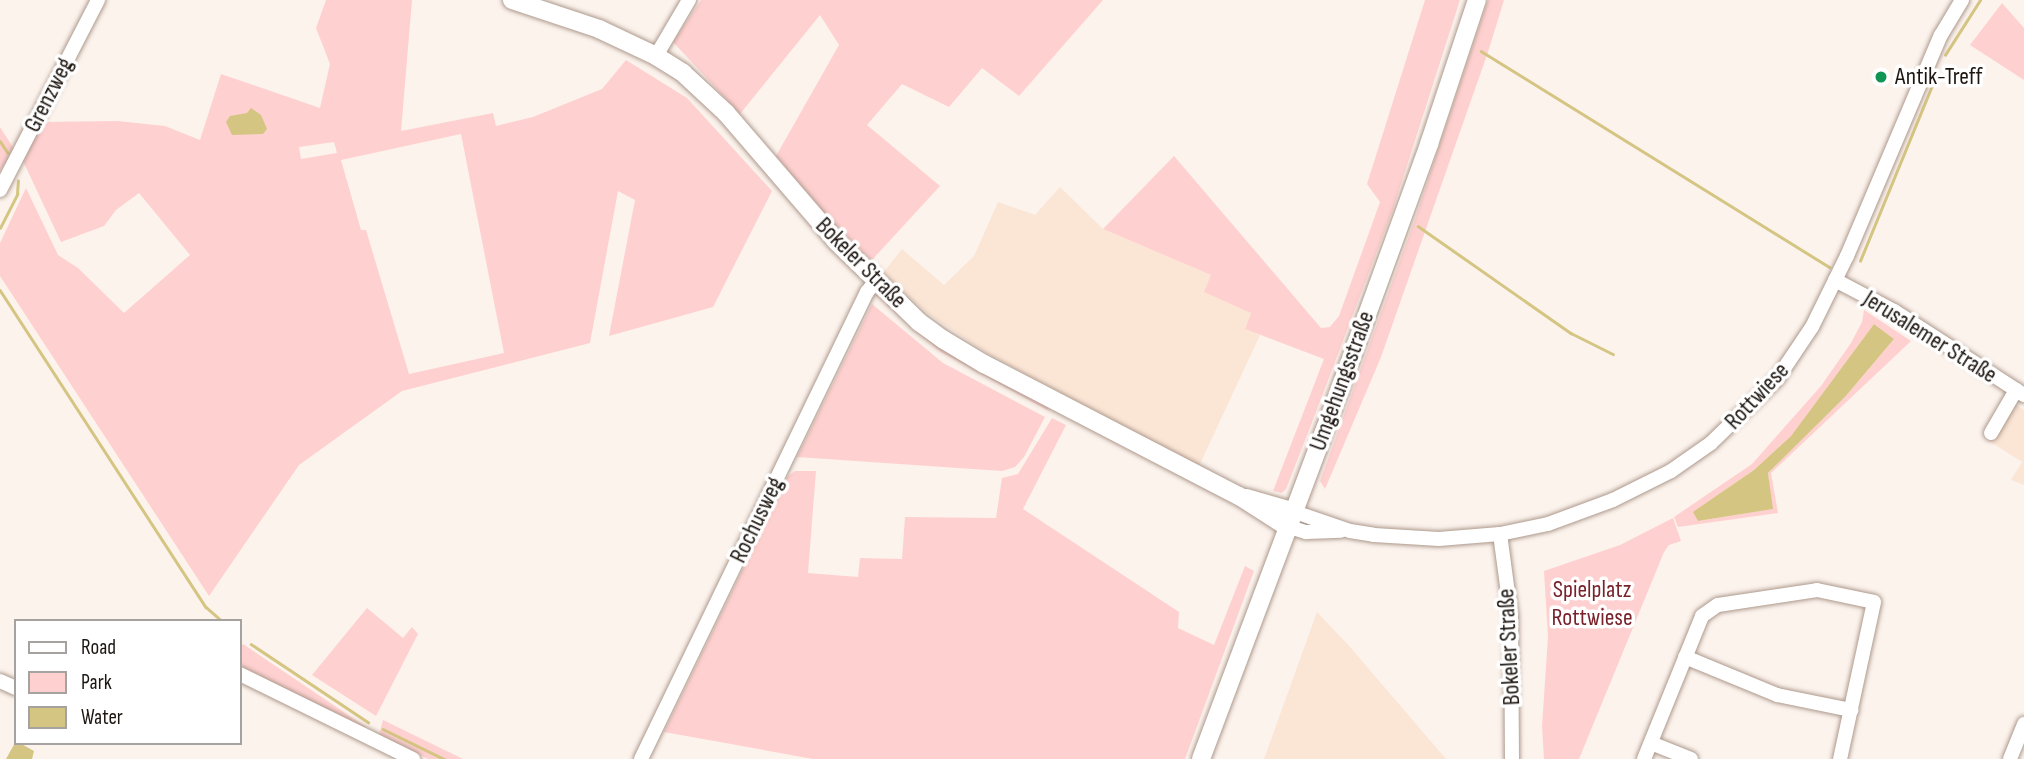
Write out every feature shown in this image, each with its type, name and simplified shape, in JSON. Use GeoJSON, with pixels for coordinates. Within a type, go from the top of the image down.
{"type":"FeatureCollection","features":[{"type":"Feature","properties":{"kind":"main road","name":"Bokeler Straße"},"geometry":{"type":"LineString","coordinates":[[512,0],[599,29],[656,56],[683,73],[726,113],[836,242],[919,322],[984,364],[1239,496],[1289,518]]}},
{"type":"Feature","properties":{"kind":"main road","name":"Umgehungsstraße"},"geometry":{"type":"LineString","coordinates":[[1201,759],[1429,144],[1477,0]]}},
{"type":"Feature","properties":{"kind":"street","name":"Grenzweg"},"geometry":{"type":"LineString","coordinates":[[0,190],[98,0]]}},
{"type":"Feature","properties":{"kind":"street"},"geometry":{"type":"LineString","coordinates":[[656,56],[689,0]]}},
{"type":"Feature","properties":{"kind":"street","name":"Rottwiese"},"geometry":{"type":"LineString","coordinates":[[1289,518],[1306,532],[1349,531],[1438,539],[1500,534],[1571,517],[1623,496],[1671,471],[1711,443],[1752,406],[1783,370],[1807,336],[1836,280],[1934,50],[1962,0]]}},
{"type":"Feature","properties":{"kind":"street","name":"Jerusalemer Straße"},"geometry":{"type":"LineString","coordinates":[[1836,280],[1894,312],[2020,393]]}},
{"type":"Feature","properties":{"kind":"street","name":"Rochusweg"},"geometry":{"type":"LineString","coordinates":[[640,759],[867,292],[876,282]]}},
{"type":"Feature","properties":{"kind":"street"},"geometry":{"type":"LineString","coordinates":[[1991,433],[2020,393]]}},
{"type":"Feature","properties":{"kind":"street","name":"Bokeler Straße"},"geometry":{"type":"LineString","coordinates":[[1500,534],[1511,615],[1513,759]]}},
{"type":"Feature","properties":{"kind":"street"},"geometry":{"type":"LineString","coordinates":[[1644,759],[1702,616],[1718,605],[1808,591],[1874,602],[1840,759]]}},
{"type":"Feature","properties":{"kind":"street"},"geometry":{"type":"LineString","coordinates":[[1685,657],[1777,695],[1851,710]]}},
{"type":"Feature","properties":{"kind":"street"},"geometry":{"type":"LineString","coordinates":[[242,675],[413,759]]}},
{"type":"Feature","properties":{"kind":"street"},"geometry":{"type":"LineString","coordinates":[[2012,759],[2024,724]]}},
{"type":"Feature","properties":{"kind":"street"},"geometry":{"type":"LineString","coordinates":[[1651,743],[1692,759]]}},
{"type":"Feature","properties":{"kind":"shaded area"},"geometry":{"type":"Polygon","coordinates":[[[1060,187],[1103,229],[1211,275],[1251,313],[1245,329],[1260,335],[1199,466],[990,355],[927,313],[883,273],[902,249],[944,285],[974,256],[998,202],[1035,215],[1060,187]]]}},
{"type":"Feature","properties":{"kind":"shaded area"},"geometry":{"type":"Polygon","coordinates":[[[2013,403],[2024,410],[2024,485],[2011,480],[2022,462],[1989,441],[2013,403]]]}},
{"type":"Feature","properties":{"kind":"shaded area"},"geometry":{"type":"Polygon","coordinates":[[[1317,612],[1350,647],[1446,759],[1264,759],[1317,612]]]}},
{"type":"Feature","properties":{"kind":"green space"},"geometry":{"type":"Polygon","coordinates":[[[326,0],[412,0],[401,131],[493,113],[496,126],[533,117],[602,89],[626,60],[687,98],[772,191],[713,307],[609,336],[635,200],[618,191],[590,343],[402,391],[299,465],[209,596],[0,276],[0,243],[26,188],[58,255],[78,268],[124,313],[190,255],[139,193],[116,210],[104,226],[61,242],[23,161],[42,122],[117,121],[165,126],[200,140],[221,74],[320,108],[330,64],[316,28],[326,0]],[[461,134],[341,160],[361,230],[366,230],[409,374],[504,353],[461,134]],[[334,142],[299,147],[301,159],[337,153],[334,142]]]}},
{"type":"Feature","properties":{"kind":"green space"},"geometry":{"type":"Polygon","coordinates":[[[701,0],[1103,0],[1019,96],[982,68],[949,107],[902,84],[867,125],[940,186],[871,261],[843,235],[776,156],[839,45],[820,15],[740,114],[673,42],[701,0]]]}},
{"type":"Feature","properties":{"kind":"green space"},"geometry":{"type":"Polygon","coordinates":[[[1425,0],[1460,0],[1392,212],[1314,417],[1286,489],[1282,493],[1273,491],[1324,359],[1245,329],[1251,313],[1204,292],[1211,275],[1103,229],[1174,156],[1321,328],[1330,327],[1339,316],[1380,202],[1367,184],[1425,0]]]}},
{"type":"Feature","properties":{"kind":"green space"},"geometry":{"type":"Polygon","coordinates":[[[1488,0],[1504,0],[1488,52],[1381,357],[1325,489],[1320,481],[1414,222],[1488,0]]]}},
{"type":"Feature","properties":{"kind":"green space"},"geometry":{"type":"Polygon","coordinates":[[[2002,3],[2024,28],[2024,80],[1970,45],[2002,3]]]}},
{"type":"Feature","properties":{"kind":"green space"},"geometry":{"type":"Polygon","coordinates":[[[0,127],[14,149],[0,171],[0,127]]]}},
{"type":"Feature","properties":{"kind":"green space"},"geometry":{"type":"Polygon","coordinates":[[[874,294],[881,295],[1046,403],[1049,411],[941,352],[874,294]]]}},
{"type":"Feature","properties":{"kind":"green space"},"geometry":{"type":"Polygon","coordinates":[[[872,304],[943,363],[1045,417],[1024,457],[1015,467],[1002,471],[797,457],[872,304]]]}},
{"type":"Feature","properties":{"kind":"green space"},"geometry":{"type":"Polygon","coordinates":[[[1864,310],[1911,341],[1771,473],[1778,513],[1678,527],[1674,517],[1752,464],[1821,386],[1862,322],[1864,310]],[[1874,324],[1791,436],[1754,470],[1697,509],[1698,521],[1772,509],[1768,473],[1845,397],[1894,339],[1874,324]]]}},
{"type":"Feature","properties":{"kind":"green space"},"geometry":{"type":"Polygon","coordinates":[[[1052,418],[1066,425],[1023,509],[1179,612],[1178,628],[1214,645],[1245,566],[1254,571],[1185,759],[813,759],[664,732],[788,476],[795,471],[816,471],[808,573],[858,577],[860,558],[902,559],[905,517],[996,518],[1002,478],[1018,474],[1052,418]]]}},
{"type":"Feature","properties":{"kind":"green space","name":"Spielplatz Rottwiese"},"geometry":{"type":"Polygon","coordinates":[[[1673,518],[1681,541],[1669,545],[1664,552],[1579,759],[1544,759],[1542,726],[1548,637],[1544,571],[1620,545],[1673,518]]]}},
{"type":"Feature","properties":{"kind":"green space"},"geometry":{"type":"Polygon","coordinates":[[[367,608],[403,638],[412,627],[418,634],[376,716],[312,675],[367,608]]]}},
{"type":"Feature","properties":{"kind":"green space"},"geometry":{"type":"Polygon","coordinates":[[[242,645],[366,727],[363,729],[242,670],[242,645]]]}},
{"type":"Feature","properties":{"kind":"green space"},"geometry":{"type":"Polygon","coordinates":[[[383,720],[463,759],[428,759],[379,735],[383,720]]]}},
{"type":"Feature","properties":{"kind":"water"},"geometry":{"type":"Polygon","coordinates":[[[251,108],[261,115],[267,129],[263,134],[232,135],[226,122],[230,116],[247,113],[251,108]]]}},
{"type":"Feature","properties":{"kind":"water"},"geometry":{"type":"Polygon","coordinates":[[[1874,324],[1894,339],[1845,397],[1768,473],[1773,509],[1698,521],[1693,512],[1754,470],[1791,436],[1874,324]]]}},
{"type":"Feature","properties":{"kind":"water"},"geometry":{"type":"Polygon","coordinates":[[[14,745],[23,745],[34,751],[32,759],[6,759],[14,745]]]}},
{"type":"Feature","properties":{"kind":"waterway"},"geometry":{"type":"LineString","coordinates":[[1945,55],[1980,0]]}},
{"type":"Feature","properties":{"kind":"waterway"},"geometry":{"type":"LineString","coordinates":[[1481,51],[1829,267]]}},
{"type":"Feature","properties":{"kind":"waterway"},"geometry":{"type":"LineString","coordinates":[[1860,261],[1938,71]]}},
{"type":"Feature","properties":{"kind":"waterway"},"geometry":{"type":"LineString","coordinates":[[0,141],[8,153]]}},
{"type":"Feature","properties":{"kind":"waterway"},"geometry":{"type":"LineString","coordinates":[[0,228],[17,194],[18,181]]}},
{"type":"Feature","properties":{"kind":"waterway"},"geometry":{"type":"LineString","coordinates":[[1418,226],[1571,333],[1613,354]]}},
{"type":"Feature","properties":{"kind":"waterway"},"geometry":{"type":"LineString","coordinates":[[0,290],[206,607],[220,619]]}},
{"type":"Feature","properties":{"kind":"waterway"},"geometry":{"type":"LineString","coordinates":[[251,644],[368,722]]}},
{"type":"Feature","properties":{"kind":"waterway"},"geometry":{"type":"LineString","coordinates":[[383,729],[444,759]]}},
{"type":"Feature","properties":{"kind":"place","name":"Antik-Treff"},"geometry":{"type":"Point","coordinates":[1881,77]}}]}
